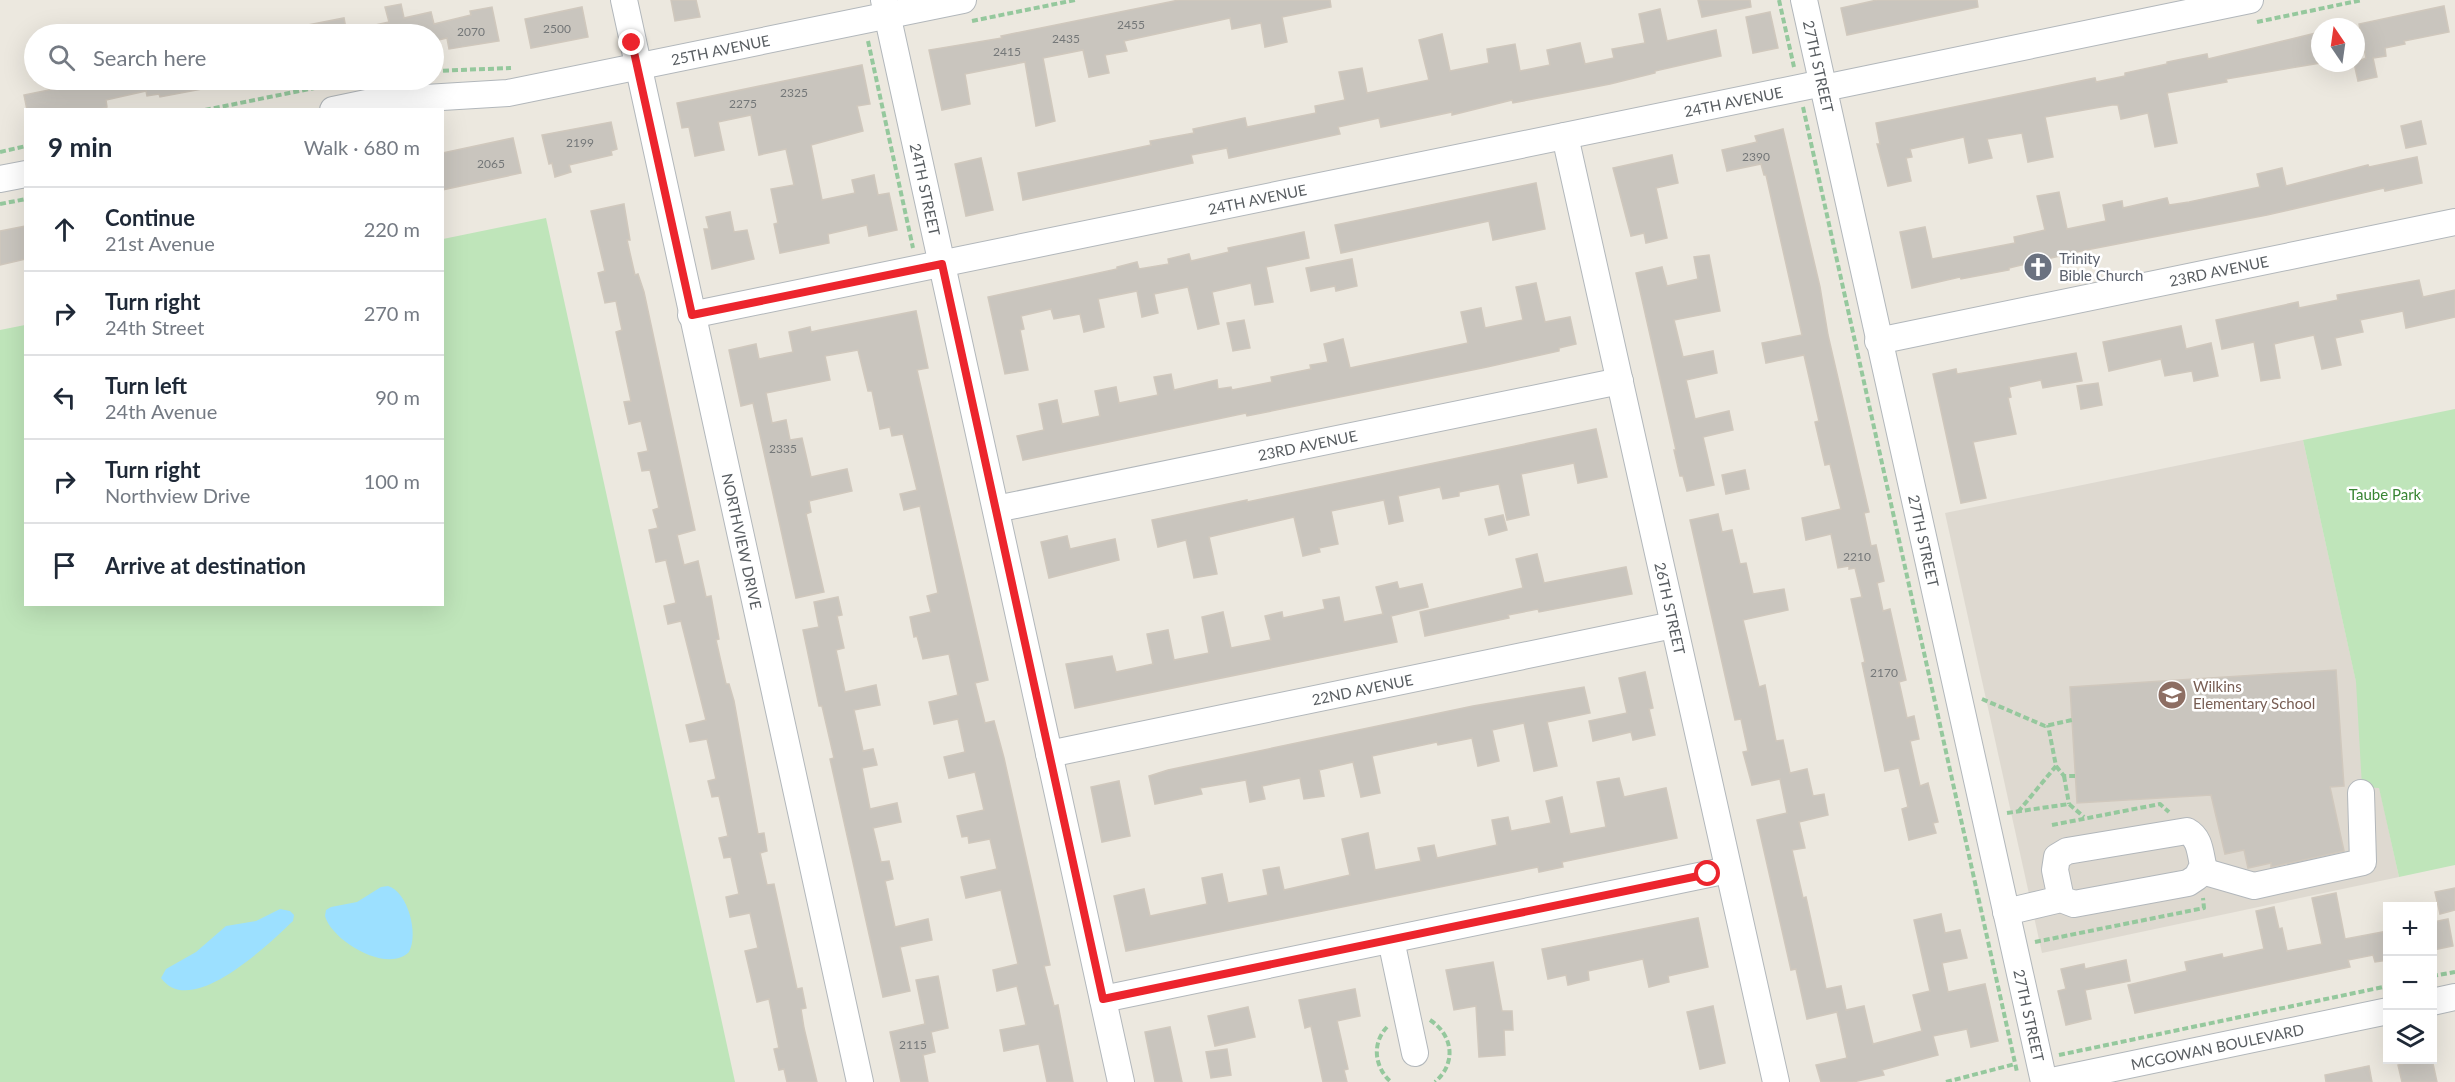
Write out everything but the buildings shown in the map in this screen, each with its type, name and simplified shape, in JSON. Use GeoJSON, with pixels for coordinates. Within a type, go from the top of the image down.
{"type":"FeatureCollection","features":[{"type":"Feature","properties":{"kind":"street","name":"NORTHVIEW DRIVE"},"geometry":{"type":"LineString","coordinates":[[624,0],[860,1082]]}},
{"type":"Feature","properties":{"kind":"street","name":"27TH STREET"},"geometry":{"type":"LineString","coordinates":[[1804,0],[1878,341],[2045,1082]]}},
{"type":"Feature","properties":{"kind":"street","name":"24TH AVENUE"},"geometry":{"type":"LineString","coordinates":[[692,315],[1565,136],[2250,0]]}},
{"type":"Feature","properties":{"kind":"street","name":"25TH AVENUE"},"geometry":{"type":"LineString","coordinates":[[342,108],[376,100],[508,93],[637,67],[886,8],[967,11]]}},
{"type":"Feature","properties":{"kind":"street","name":"24TH STREET"},"geometry":{"type":"LineString","coordinates":[[886,8],[1121,1082]]}},
{"type":"Feature","properties":{"kind":"street","name":"26TH STREET"},"geometry":{"type":"LineString","coordinates":[[1565,136],[1776,1082]]}},
{"type":"Feature","properties":{"kind":"street"},"geometry":{"type":"LineString","coordinates":[[0,179],[24,174]]}},
{"type":"Feature","properties":{"kind":"street","name":"23RD AVENUE"},"geometry":{"type":"LineString","coordinates":[[1878,341],[2455,222]]}},
{"type":"Feature","properties":{"kind":"street","name":"23RD AVENUE"},"geometry":{"type":"LineString","coordinates":[[996,509],[1620,381]]}},
{"type":"Feature","properties":{"kind":"street","name":"22ND AVENUE"},"geometry":{"type":"LineString","coordinates":[[1049,754],[1673,625]]}},
{"type":"Feature","properties":{"kind":"street"},"geometry":{"type":"LineString","coordinates":[[2202,871],[2254,886],[2363,862],[2361,793]]}},
{"type":"Feature","properties":{"kind":"street"},"geometry":{"type":"LineString","coordinates":[[2006,912],[2061,899],[2074,904],[2187,883],[2202,871],[2198,840],[2187,831],[2067,851],[2056,857],[2055,870],[2061,899]]}},
{"type":"Feature","properties":{"kind":"street"},"geometry":{"type":"LineString","coordinates":[[1103,999],[1728,870]]}},
{"type":"Feature","properties":{"kind":"street"},"geometry":{"type":"LineString","coordinates":[[1391,940],[1415,1053]]}},
{"type":"Feature","properties":{"kind":"street"},"geometry":{"type":"LineString","coordinates":[[2437,1001],[2455,997]]}},
{"type":"Feature","properties":{"kind":"street","name":"MCGOWAN BOULEVARD"},"geometry":{"type":"LineString","coordinates":[[2045,1082],[2383,1012]]}},
{"type":"Feature","properties":{"kind":"path"},"geometry":{"type":"LineString","coordinates":[[967,11],[1075,0]]}},
{"type":"Feature","properties":{"kind":"path"},"geometry":{"type":"LineString","coordinates":[[1779,0],[1795,70]]}},
{"type":"Feature","properties":{"kind":"path"},"geometry":{"type":"LineString","coordinates":[[866,31],[916,257]]}},
{"type":"Feature","properties":{"kind":"path"},"geometry":{"type":"LineString","coordinates":[[444,71],[510,69],[522,66]]}},
{"type":"Feature","properties":{"kind":"path"},"geometry":{"type":"LineString","coordinates":[[215,108],[304,90]]}},
{"type":"Feature","properties":{"kind":"path"},"geometry":{"type":"LineString","coordinates":[[1801,101],[2017,1072]]}},
{"type":"Feature","properties":{"kind":"path"},"geometry":{"type":"LineString","coordinates":[[0,152],[24,146]]}},
{"type":"Feature","properties":{"kind":"path"},"geometry":{"type":"LineString","coordinates":[[0,204],[24,199]]}},
{"type":"Feature","properties":{"kind":"path"},"geometry":{"type":"LineString","coordinates":[[1982,699],[2044,726],[2072,720]]}},
{"type":"Feature","properties":{"kind":"path"},"geometry":{"type":"LineString","coordinates":[[2048,725],[2056,766],[2064,776],[2069,804],[2085,818]]}},
{"type":"Feature","properties":{"kind":"path"},"geometry":{"type":"LineString","coordinates":[[2018,812],[2056,766]]}},
{"type":"Feature","properties":{"kind":"path"},"geometry":{"type":"LineString","coordinates":[[2064,776],[2075,776]]}},
{"type":"Feature","properties":{"kind":"path"},"geometry":{"type":"LineString","coordinates":[[2007,813],[2069,804]]}},
{"type":"Feature","properties":{"kind":"path"},"geometry":{"type":"LineString","coordinates":[[2437,975],[2455,972]]}},
{"type":"Feature","properties":{"kind":"path"},"geometry":{"type":"LineString","coordinates":[[2051,1056],[2383,987]]}},
{"type":"Feature","properties":{"kind":"path"},"geometry":{"type":"LineString","coordinates":[[1389,1026],[1379,1038],[1377,1051],[1384,1075],[1391,1082]]}},
{"type":"Feature","properties":{"kind":"path"},"geometry":{"type":"LineString","coordinates":[[1946,1082],[2025,1062]]}},
{"type":"Feature","properties":{"kind":"shaded area","name":"Wilkins Elementary School"},"geometry":{"type":"Polygon","coordinates":[[[2303,440],[2399,877],[2042,953],[1945,513],[2303,440]]]}},
{"type":"Feature","properties":{"kind":"green space"},"geometry":{"type":"Polygon","coordinates":[[[546,218],[735,1082],[0,1082],[0,330],[24,325],[24,606],[444,606],[444,239],[546,218]]]}},
{"type":"Feature","properties":{"kind":"green space","name":"Taube Park"},"geometry":{"type":"Polygon","coordinates":[[[2455,409],[2455,865],[2399,877],[2379,788],[2362,787],[2356,682],[2303,440],[2455,409]]]}},
{"type":"Feature","properties":{"kind":"water"},"geometry":{"type":"Polygon","coordinates":[[[388,886],[401,896],[406,905],[410,914],[413,935],[409,952],[399,958],[388,959],[361,952],[349,944],[330,926],[325,916],[326,910],[331,907],[357,902],[381,887],[388,886]]]}},
{"type":"Feature","properties":{"kind":"water"},"geometry":{"type":"Polygon","coordinates":[[[280,909],[290,911],[294,915],[293,921],[230,974],[191,990],[174,989],[161,978],[166,969],[196,952],[226,926],[256,921],[280,909]]]}},
{"type":"Feature","properties":{"kind":"place","name":"Trinity Bible Church"},"geometry":{"type":"Point","coordinates":[2038,267]}},
{"type":"Feature","properties":{"kind":"place","name":"Wilkins Elementary School"},"geometry":{"type":"Point","coordinates":[2172,695]}},
{"type":"Feature","properties":{"kind":"route"},"geometry":{"type":"LineString","coordinates":[[632,43],[692,315],[942,264],[1103,999],[1708,874]]}}]}
